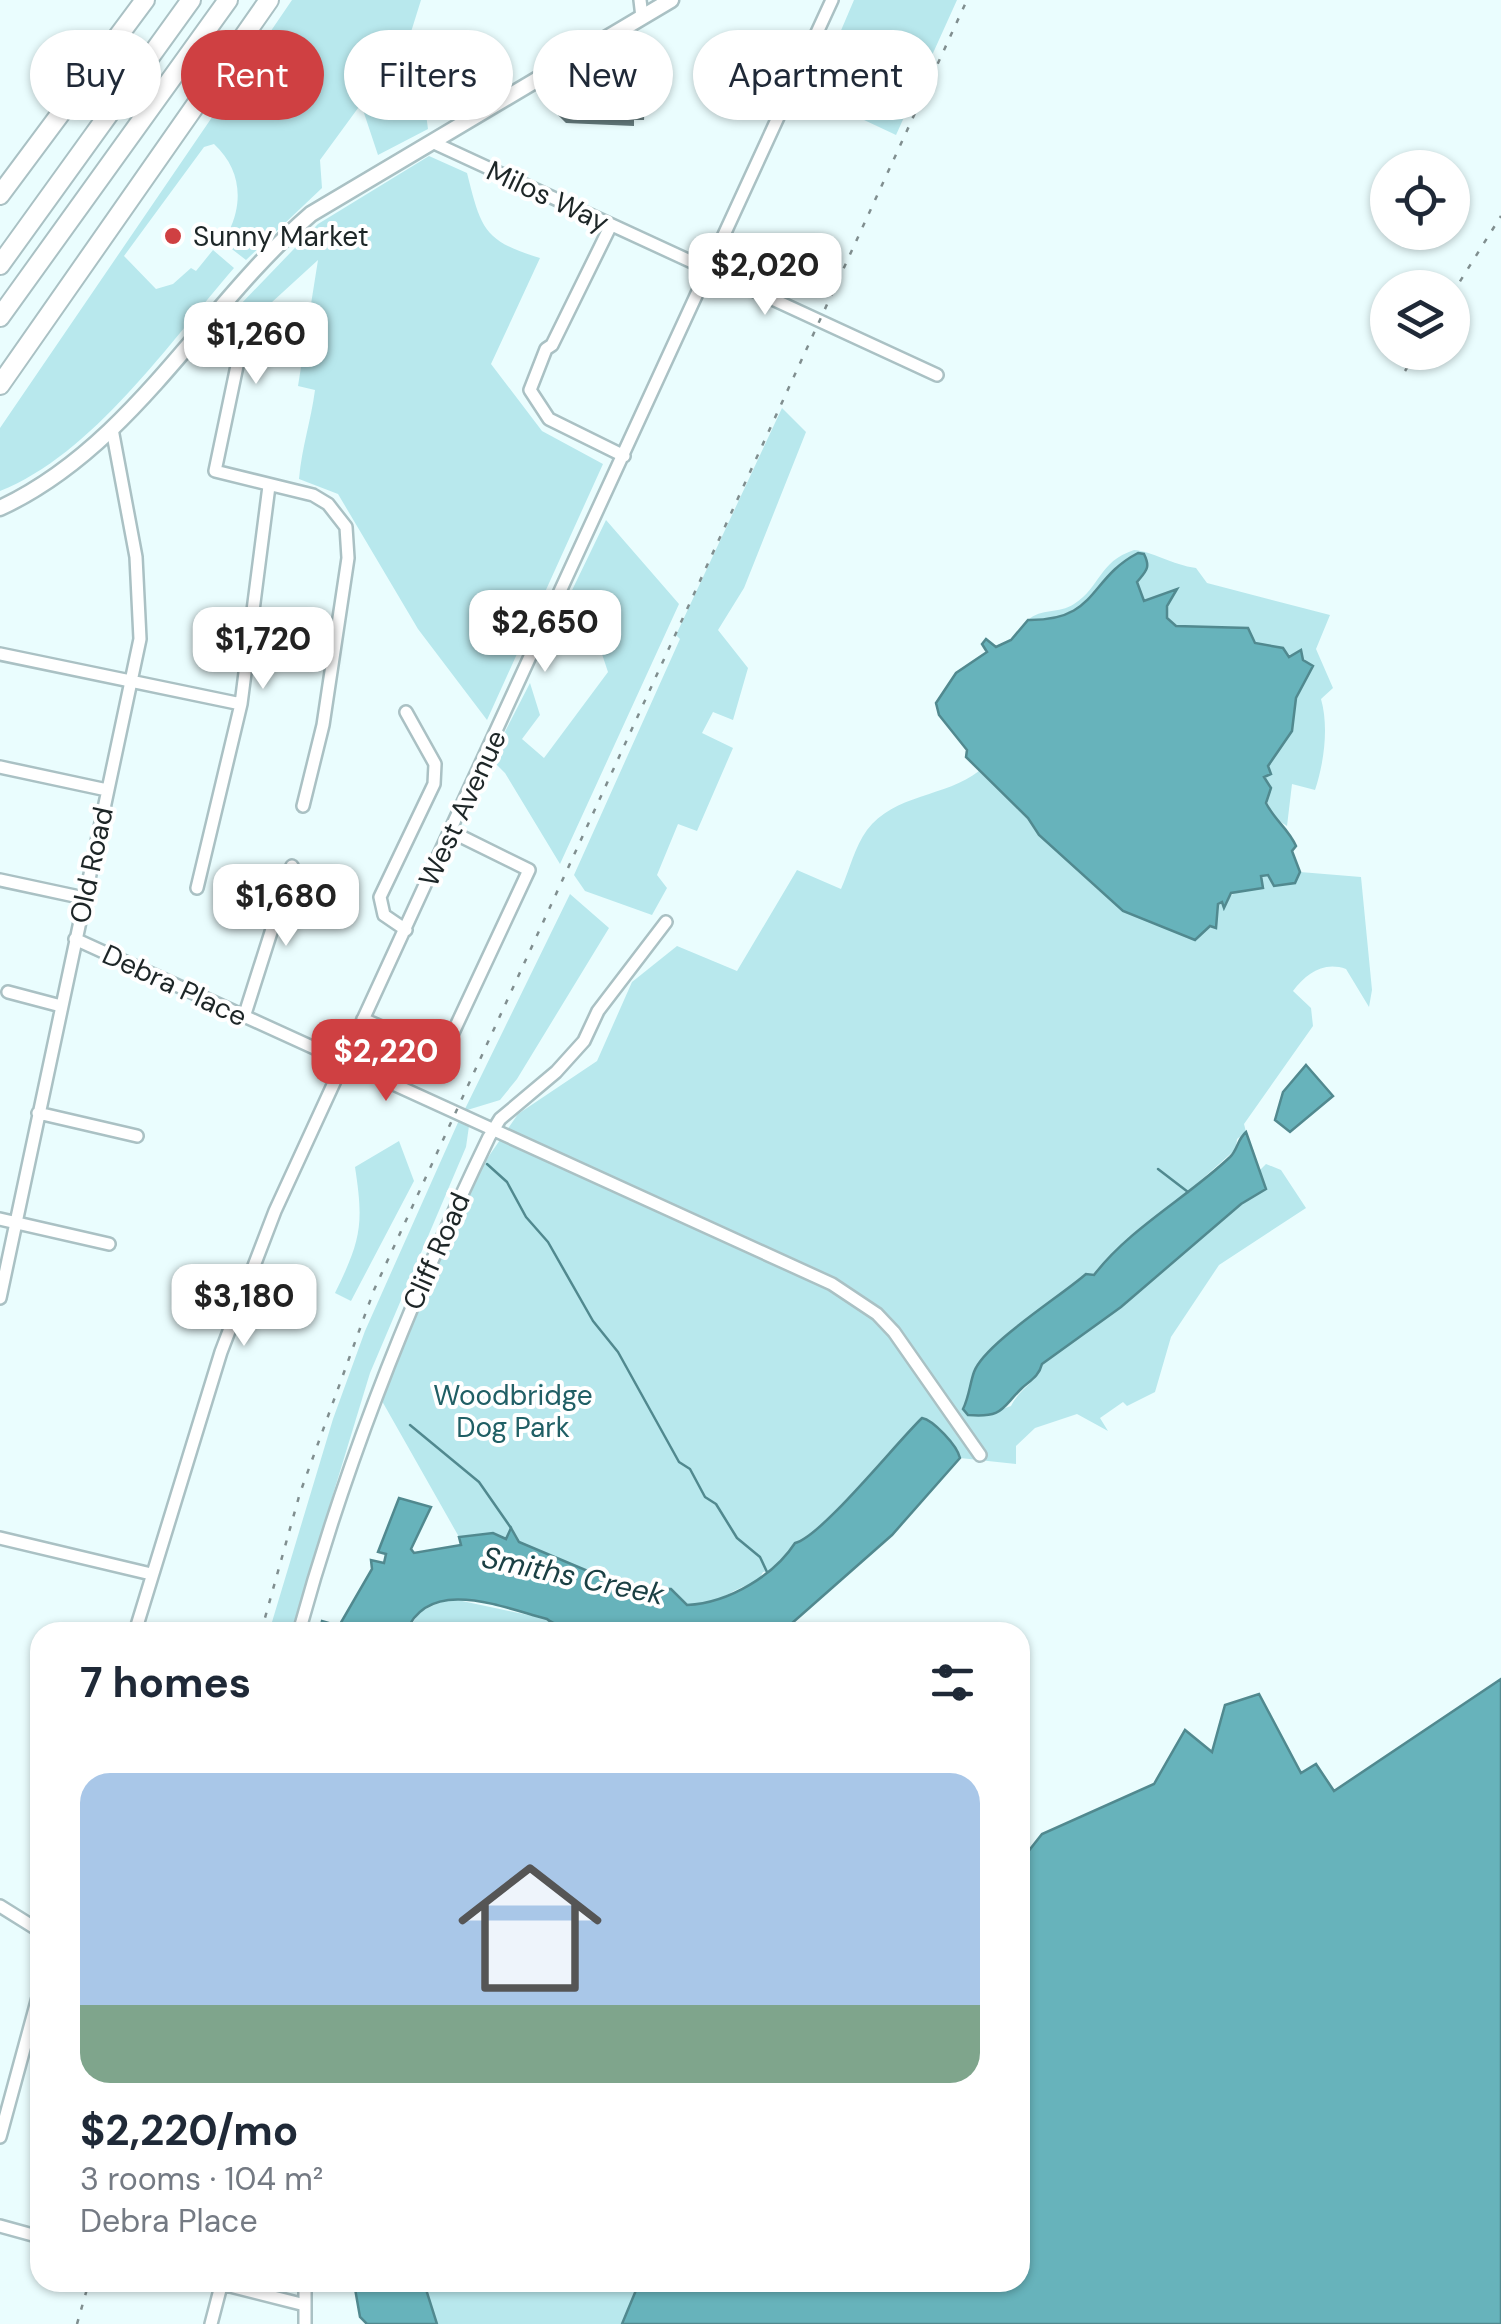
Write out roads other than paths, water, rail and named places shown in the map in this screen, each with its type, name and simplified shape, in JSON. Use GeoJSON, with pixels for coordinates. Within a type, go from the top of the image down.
{"type":"FeatureCollection","features":[{"type":"Feature","properties":{"kind":"highway"},"geometry":{"type":"LineString","coordinates":[[0,195],[145,0]]}},
{"type":"Feature","properties":{"kind":"highway"},"geometry":{"type":"LineString","coordinates":[[0,266],[190,0]]}},
{"type":"Feature","properties":{"kind":"highway"},"geometry":{"type":"LineString","coordinates":[[0,317],[228,0]]}},
{"type":"Feature","properties":{"kind":"highway"},"geometry":{"type":"LineString","coordinates":[[0,385],[269,0]]}},
{"type":"Feature","properties":{"kind":"highway"},"geometry":{"type":"LineString","coordinates":[[0,332],[102,175]]}},
{"type":"Feature","properties":{"kind":"main road"},"geometry":{"type":"LineString","coordinates":[[0,508],[60,474],[112,429],[268,251],[311,214],[671,0]]}},
{"type":"Feature","properties":{"kind":"street"},"geometry":{"type":"LineString","coordinates":[[640,0],[642,18]]}},
{"type":"Feature","properties":{"kind":"street","name":"West Avenue"},"geometry":{"type":"LineString","coordinates":[[138,1622],[221,1352],[274,1211],[832,0]]}},
{"type":"Feature","properties":{"kind":"street","name":"Milos Way"},"geometry":{"type":"LineString","coordinates":[[432,142],[937,375]]}},
{"type":"Feature","properties":{"kind":"street"},"geometry":{"type":"LineString","coordinates":[[611,225],[546,349],[530,390],[548,419],[624,456]]}},
{"type":"Feature","properties":{"kind":"street"},"geometry":{"type":"LineString","coordinates":[[214,314],[238,361],[215,471],[314,495],[328,504],[346,526],[348,542],[323,724],[303,806]]}},
{"type":"Feature","properties":{"kind":"street","name":"Old Road"},"geometry":{"type":"LineString","coordinates":[[0,1298],[140,639],[136,557],[112,429]]}},
{"type":"Feature","properties":{"kind":"street"},"geometry":{"type":"LineString","coordinates":[[198,888],[241,704],[269,486]]}},
{"type":"Feature","properties":{"kind":"street"},"geometry":{"type":"LineString","coordinates":[[0,654],[241,704]]}},
{"type":"Feature","properties":{"kind":"street"},"geometry":{"type":"LineString","coordinates":[[406,712],[436,771],[434,784],[380,897],[384,915],[406,930]]}},
{"type":"Feature","properties":{"kind":"street"},"geometry":{"type":"LineString","coordinates":[[0,768],[107,790]]}},
{"type":"Feature","properties":{"kind":"street"},"geometry":{"type":"LineString","coordinates":[[363,1019],[443,1054],[529,870],[450,832]]}},
{"type":"Feature","properties":{"kind":"street"},"geometry":{"type":"LineString","coordinates":[[244,1017],[292,866]]}},
{"type":"Feature","properties":{"kind":"street"},"geometry":{"type":"LineString","coordinates":[[0,880],[84,898]]}},
{"type":"Feature","properties":{"kind":"street","name":"Cliff Road"},"geometry":{"type":"LineString","coordinates":[[302,1622],[318,1563],[410,1306],[494,1129],[584,1041],[598,1011],[666,922]]}},
{"type":"Feature","properties":{"kind":"street","name":"Debra Place"},"geometry":{"type":"LineString","coordinates":[[75,939],[832,1284],[876,1314],[894,1332],[980,1455]]}},
{"type":"Feature","properties":{"kind":"street"},"geometry":{"type":"LineString","coordinates":[[8,992],[61,1006]]}},
{"type":"Feature","properties":{"kind":"street"},"geometry":{"type":"LineString","coordinates":[[38,1113],[137,1136]]}},
{"type":"Feature","properties":{"kind":"street"},"geometry":{"type":"LineString","coordinates":[[0,1219],[109,1244]]}},
{"type":"Feature","properties":{"kind":"street"},"geometry":{"type":"LineString","coordinates":[[0,1538],[151,1574]]}},
{"type":"Feature","properties":{"kind":"street"},"geometry":{"type":"LineString","coordinates":[[0,1906],[30,1925]]}},
{"type":"Feature","properties":{"kind":"street"},"geometry":{"type":"LineString","coordinates":[[0,2137],[30,2027]]}},
{"type":"Feature","properties":{"kind":"street"},"geometry":{"type":"LineString","coordinates":[[0,2226],[30,2234]]}},
{"type":"Feature","properties":{"kind":"street"},"geometry":{"type":"LineString","coordinates":[[211,2324],[217,2292]]}},
{"type":"Feature","properties":{"kind":"street"},"geometry":{"type":"LineString","coordinates":[[254,2292],[305,2305]]}},
{"type":"Feature","properties":{"kind":"street"},"geometry":{"type":"LineString","coordinates":[[305,2292],[305,2324]]}},
{"type":"Feature","properties":{"kind":"water"},"geometry":{"type":"Polygon","coordinates":[[[1138,553],[1144,554],[1147,563],[1137,582],[1144,601],[1177,589],[1167,606],[1167,618],[1176,626],[1248,628],[1255,643],[1283,648],[1289,657],[1301,650],[1303,660],[1313,666],[1296,698],[1292,731],[1268,766],[1271,774],[1264,777],[1271,788],[1266,803],[1296,846],[1292,851],[1300,872],[1295,883],[1274,886],[1268,875],[1261,876],[1263,888],[1231,893],[1224,908],[1222,902],[1218,904],[1216,928],[1210,926],[1195,940],[1123,911],[1039,835],[1028,818],[966,757],[967,750],[939,715],[936,703],[956,673],[987,652],[982,644],[986,639],[996,647],[1011,640],[1028,620],[1068,614],[1138,553]]]}},
{"type":"Feature","properties":{"kind":"water"},"geometry":{"type":"Polygon","coordinates":[[[1306,1065],[1333,1096],[1290,1132],[1275,1120],[1283,1092],[1306,1065]]]}},
{"type":"Feature","properties":{"kind":"water"},"geometry":{"type":"Polygon","coordinates":[[[1246,1132],[1266,1189],[1241,1204],[1121,1307],[1042,1364],[1037,1375],[1001,1410],[989,1415],[968,1415],[963,1409],[974,1372],[992,1348],[1086,1274],[1094,1275],[1125,1242],[1230,1157],[1246,1132]]]}},
{"type":"Feature","properties":{"kind":"water","name":"Smiths Creek"},"geometry":{"type":"Polygon","coordinates":[[[922,1418],[944,1434],[960,1458],[892,1535],[793,1622],[554,1622],[490,1603],[449,1600],[432,1604],[412,1622],[341,1622],[372,1569],[371,1560],[384,1563],[386,1554],[378,1552],[399,1498],[431,1507],[411,1549],[414,1553],[461,1545],[459,1537],[493,1533],[506,1539],[511,1528],[519,1542],[628,1588],[671,1589],[687,1605],[719,1599],[750,1585],[858,1488],[922,1418]]]}},
{"type":"Feature","properties":{"kind":"water"},"geometry":{"type":"Polygon","coordinates":[[[1501,1679],[1501,2324],[622,2324],[635,2292],[1030,2292],[1030,1849],[1042,1834],[1154,1784],[1185,1730],[1212,1752],[1225,1705],[1259,1694],[1301,1773],[1316,1764],[1334,1791],[1501,1679]]]}},
{"type":"Feature","properties":{"kind":"water"},"geometry":{"type":"Polygon","coordinates":[[[356,2292],[427,2292],[437,2324],[367,2324],[360,2317],[356,2292]]]}},
{"type":"Feature","properties":{"kind":"waterway"},"geometry":{"type":"LineString","coordinates":[[487,1164],[507,1182],[526,1217],[548,1242],[593,1321],[618,1352],[679,1462],[690,1469],[705,1497],[716,1504],[737,1538],[760,1557],[767,1572]]}},
{"type":"Feature","properties":{"kind":"waterway"},"geometry":{"type":"LineString","coordinates":[[1158,1169],[1188,1192]]}},
{"type":"Feature","properties":{"kind":"waterway"},"geometry":{"type":"LineString","coordinates":[[410,1425],[479,1482],[511,1528]]}},
{"type":"Feature","properties":{"kind":"railway"},"geometry":{"type":"LineString","coordinates":[[264,1622],[300,1493],[374,1290],[967,0]]}},
{"type":"Feature","properties":{"kind":"railway"},"geometry":{"type":"LineString","coordinates":[[1467,270],[1501,216]]}},
{"type":"Feature","properties":{"kind":"railway"},"geometry":{"type":"LineString","coordinates":[[77,2324],[86,2292]]}},
{"type":"Feature","properties":{"kind":"place","name":"Sunny Market"},"geometry":{"type":"Point","coordinates":[173,236]}},
{"type":"Feature","properties":{"kind":"park label","name":"Woodbridge Dog Park"},"geometry":{"type":"Point","coordinates":[513,1411]}}]}
